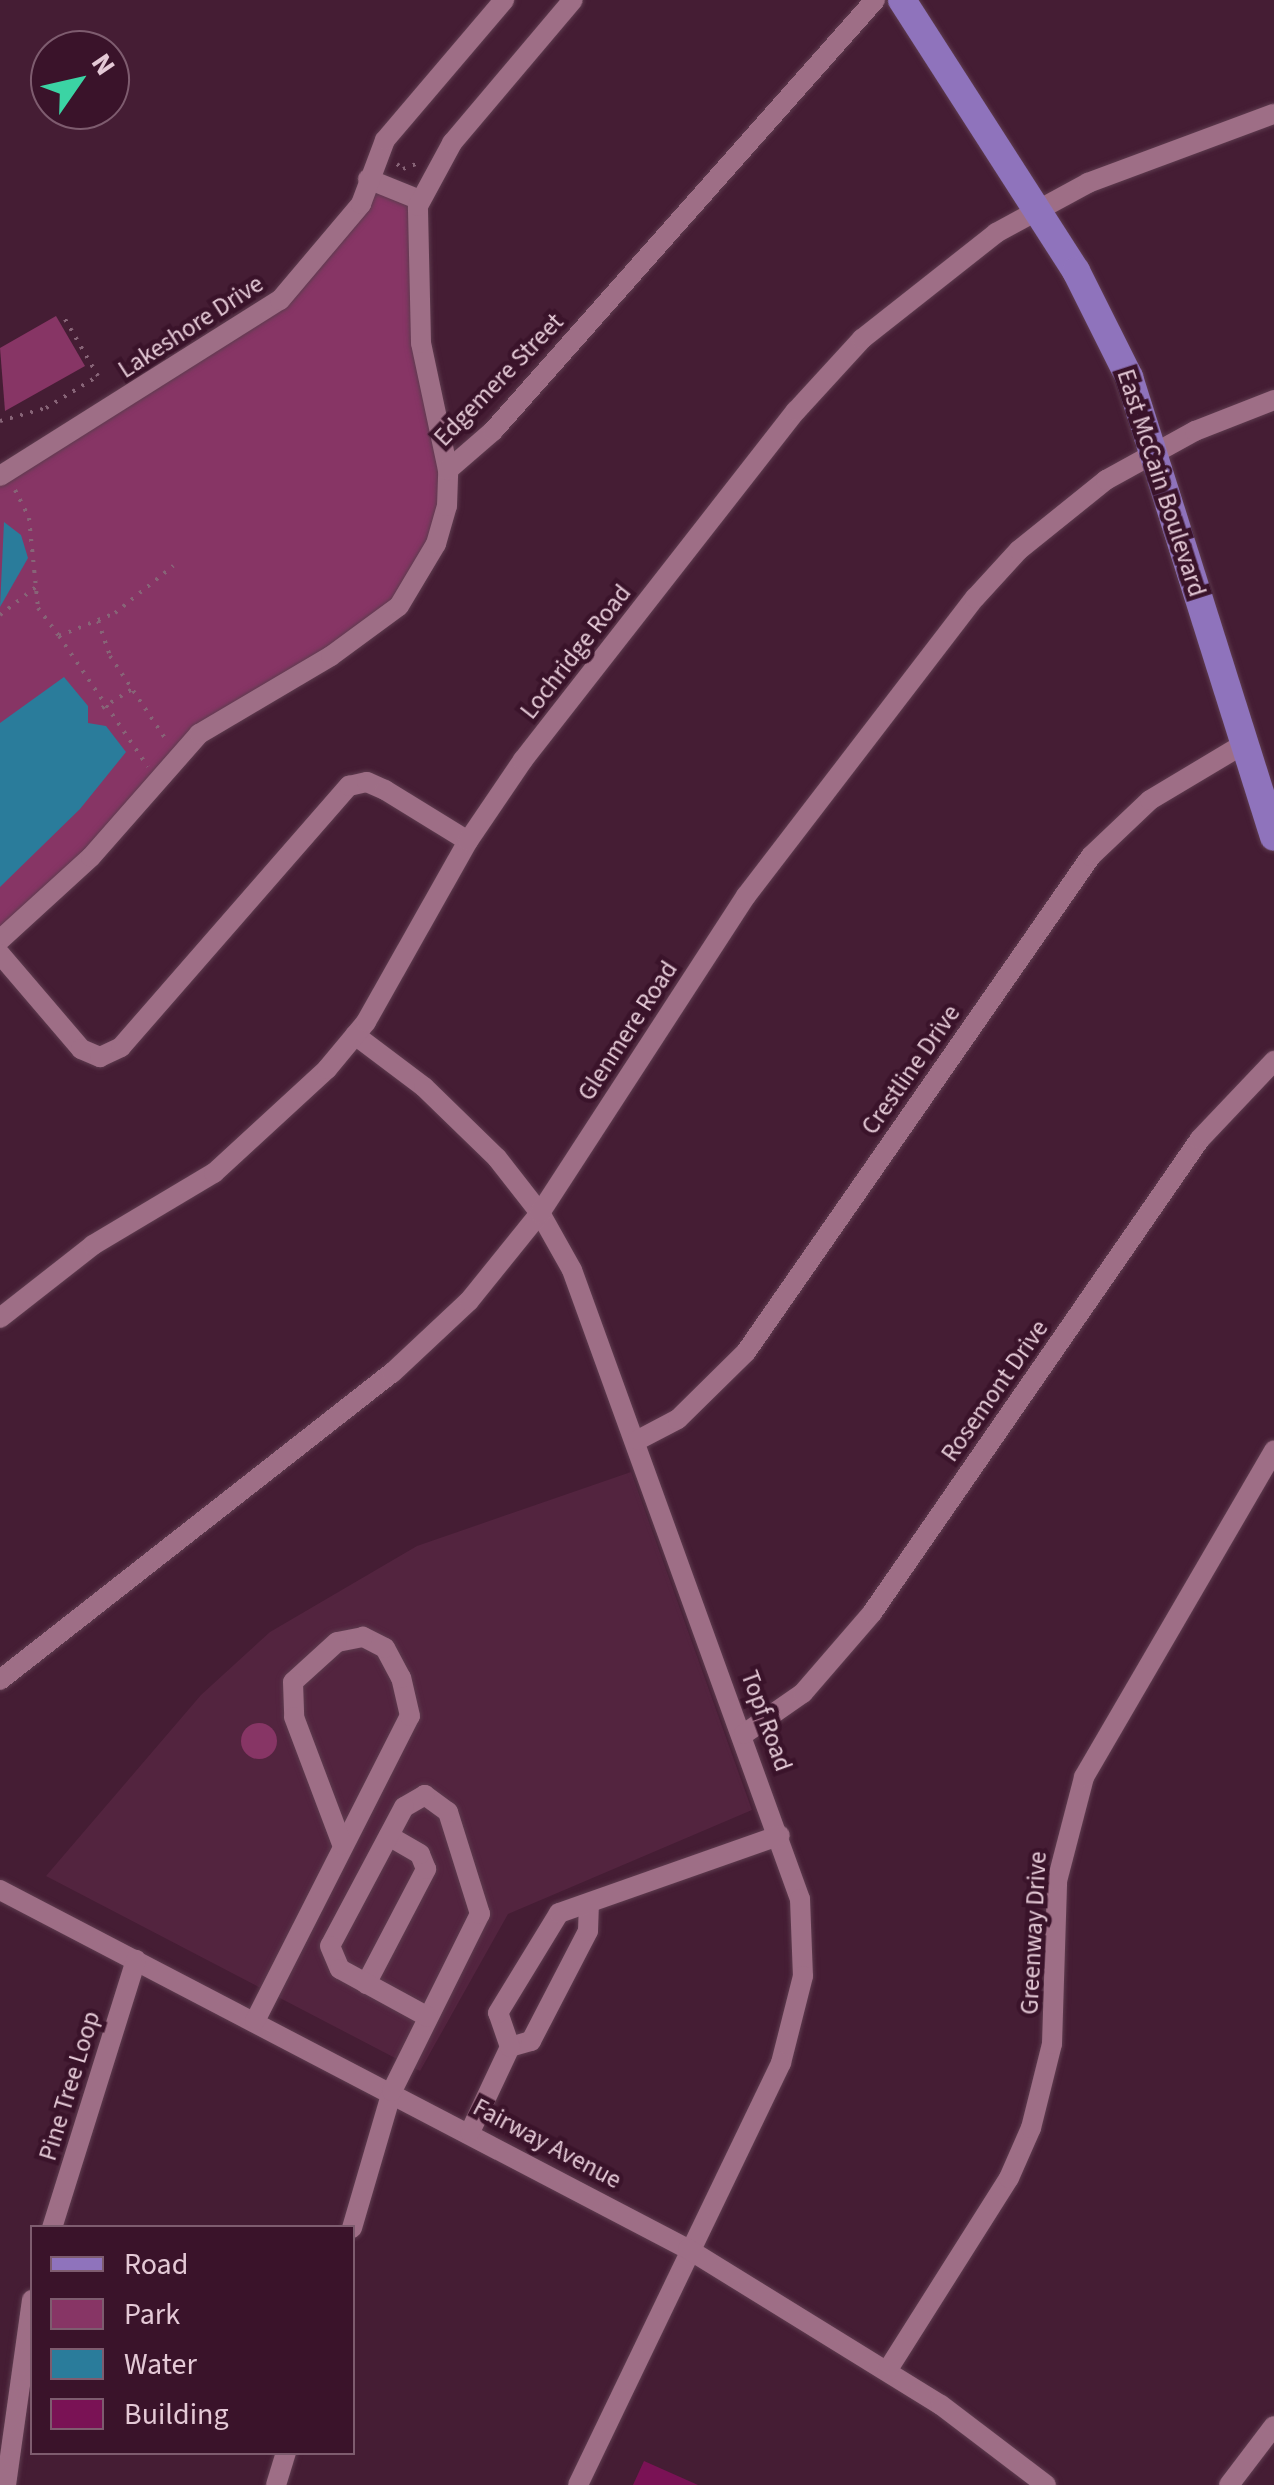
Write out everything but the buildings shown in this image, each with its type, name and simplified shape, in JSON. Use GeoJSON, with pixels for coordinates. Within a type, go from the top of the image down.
{"type":"FeatureCollection","features":[{"type":"Feature","properties":{"kind":"main road","name":"East McCain Boulevard"},"geometry":{"type":"LineString","coordinates":[[902,0],[1104,324],[1156,452],[1242,745],[1274,838]]}},
{"type":"Feature","properties":{"kind":"street","name":"Lakeshore Drive"},"geometry":{"type":"LineString","coordinates":[[3,474],[280,300],[352,215],[385,140],[504,0]]}},
{"type":"Feature","properties":{"kind":"street"},"geometry":{"type":"LineString","coordinates":[[448,470],[421,343],[414,226],[420,200],[452,143],[573,0]]}},
{"type":"Feature","properties":{"kind":"street","name":"Edgemere Street"},"geometry":{"type":"LineString","coordinates":[[0,940],[91,857],[178,752],[399,606],[436,544],[447,506],[448,470],[493,431],[875,0]]}},
{"type":"Feature","properties":{"kind":"street","name":"Lochridge Road"},"geometry":{"type":"LineString","coordinates":[[0,1318],[55,1270],[251,1145],[355,1035],[468,842],[523,760],[828,374],[911,295],[1037,211],[1140,161],[1274,114]]}},
{"type":"Feature","properties":{"kind":"street"},"geometry":{"type":"LineString","coordinates":[[368,179],[420,200]]}},
{"type":"Feature","properties":{"kind":"street","name":"Glenmere Road"},"geometry":{"type":"LineString","coordinates":[[0,1680],[392,1373],[469,1301],[540,1213],[746,896],[974,598],[1064,511],[1156,452],[1274,400]]}},
{"type":"Feature","properties":{"kind":"street","name":"Crestline Drive"},"geometry":{"type":"LineString","coordinates":[[638,1440],[690,1409],[746,1352],[1091,856],[1150,800],[1242,745]]}},
{"type":"Feature","properties":{"kind":"street"},"geometry":{"type":"LineString","coordinates":[[0,954],[80,1049],[100,1056],[122,1047],[349,786],[367,782],[386,790],[468,842]]}},
{"type":"Feature","properties":{"kind":"street","name":"Topf Road"},"geometry":{"type":"LineString","coordinates":[[355,1035],[464,1123],[540,1213],[593,1316],[780,1834],[802,1914],[802,1991],[781,2063],[688,2249],[578,2485]]}},
{"type":"Feature","properties":{"kind":"street","name":"Rosemont Drive"},"geometry":{"type":"LineString","coordinates":[[744,1734],[802,1693],[872,1613],[1200,1140],[1274,1061]]}},
{"type":"Feature","properties":{"kind":"street","name":"Greenway Drive"},"geometry":{"type":"LineString","coordinates":[[887,2371],[1010,2178],[1031,2128],[1052,2044],[1057,1881],[1084,1777],[1274,1450]]}},
{"type":"Feature","properties":{"kind":"street"},"geometry":{"type":"LineString","coordinates":[[255,2021],[410,1716],[401,1678],[385,1648],[363,1638],[337,1642],[293,1682],[294,1718],[342,1844]]}},
{"type":"Feature","properties":{"kind":"street"},"geometry":{"type":"LineString","coordinates":[[353,2225],[392,2092],[480,1914],[448,1812],[434,1798],[413,1798],[330,1946],[340,1969],[428,2017]]}},
{"type":"Feature","properties":{"kind":"street"},"geometry":{"type":"LineString","coordinates":[[470,2132],[510,2047],[498,2012],[559,1913],[589,1906],[780,1834]]}},
{"type":"Feature","properties":{"kind":"street"},"geometry":{"type":"LineString","coordinates":[[366,1984],[426,1869],[420,1854],[389,1836]]}},
{"type":"Feature","properties":{"kind":"street","name":"Fairway Avenue"},"geometry":{"type":"LineString","coordinates":[[0,1890],[688,2249],[887,2371],[1046,2485]]}},
{"type":"Feature","properties":{"kind":"street"},"geometry":{"type":"LineString","coordinates":[[510,2047],[531,2041],[588,1932],[589,1906]]}},
{"type":"Feature","properties":{"kind":"street","name":"Pine Tree Loop"},"geometry":{"type":"LineString","coordinates":[[53,2225],[136,1960]]}},
{"type":"Feature","properties":{"kind":"street"},"geometry":{"type":"LineString","coordinates":[[6,2485],[30,2314]]}},
{"type":"Feature","properties":{"kind":"street"},"geometry":{"type":"LineString","coordinates":[[1229,2485],[1274,2426]]}},
{"type":"Feature","properties":{"kind":"street"},"geometry":{"type":"LineString","coordinates":[[276,2485],[285,2455]]}},
{"type":"Feature","properties":{"kind":"path"},"geometry":{"type":"LineString","coordinates":[[392,156],[403,169],[421,162]]}},
{"type":"Feature","properties":{"kind":"path"},"geometry":{"type":"LineString","coordinates":[[0,422],[46,408],[98,376],[65,320]]}},
{"type":"Feature","properties":{"kind":"path"},"geometry":{"type":"LineString","coordinates":[[3,474],[30,518],[38,608],[100,692],[102,708],[156,778]]}},
{"type":"Feature","properties":{"kind":"path"},"geometry":{"type":"LineString","coordinates":[[59,636],[98,621],[174,566]]}},
{"type":"Feature","properties":{"kind":"path"},"geometry":{"type":"LineString","coordinates":[[0,614],[36,588]]}},
{"type":"Feature","properties":{"kind":"path"},"geometry":{"type":"LineString","coordinates":[[98,621],[110,656],[151,724],[178,752]]}},
{"type":"Feature","properties":{"kind":"path"},"geometry":{"type":"LineString","coordinates":[[102,708],[132,690]]}},
{"type":"Feature","properties":{"kind":"shaded area"},"geometry":{"type":"Polygon","coordinates":[[[631,1472],[752,1810],[508,1914],[420,2071],[46,1876],[201,1695],[270,1632],[417,1546],[631,1472]]]}},
{"type":"Feature","properties":{"kind":"green space"},"geometry":{"type":"Polygon","coordinates":[[[368,179],[420,200],[414,226],[448,470],[427,566],[331,656],[199,734],[0,940],[0,477],[280,300],[368,179]]]}},
{"type":"Feature","properties":{"kind":"green space"},"geometry":{"type":"Polygon","coordinates":[[[56,316],[85,366],[5,411],[0,348],[56,316]]]}},
{"type":"Feature","properties":{"kind":"green space"},"geometry":{"type":"Polygon","coordinates":[[[259,1723],[272,1728],[277,1741],[272,1754],[259,1759],[246,1754],[241,1741],[246,1728],[259,1723]]]}},
{"type":"Feature","properties":{"kind":"water"},"geometry":{"type":"Polygon","coordinates":[[[4,522],[21,535],[28,558],[0,607],[4,522]]]}},
{"type":"Feature","properties":{"kind":"water"},"geometry":{"type":"Polygon","coordinates":[[[64,677],[88,706],[88,723],[106,726],[126,752],[80,809],[0,887],[0,723],[64,677]]]}}]}
